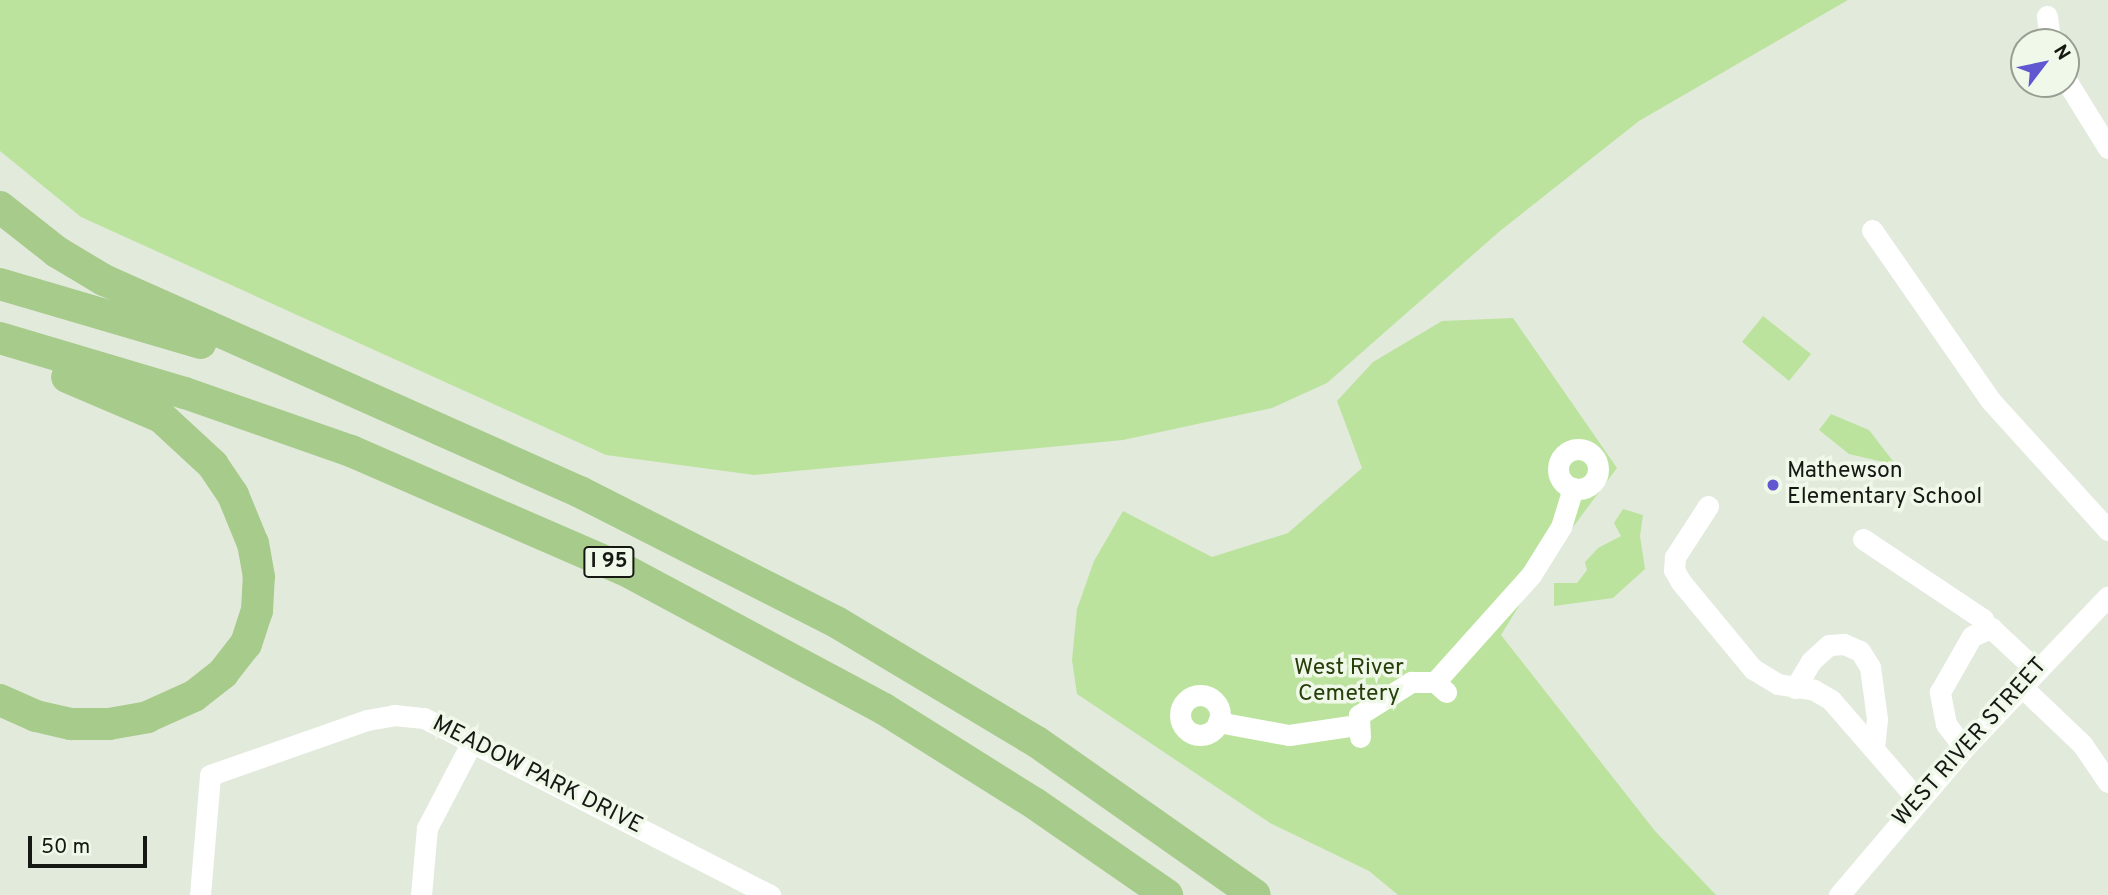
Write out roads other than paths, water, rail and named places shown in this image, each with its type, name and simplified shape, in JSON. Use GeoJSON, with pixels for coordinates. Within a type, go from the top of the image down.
{"type":"FeatureCollection","features":[{"type":"Feature","properties":{"kind":"highway"},"geometry":{"type":"LineString","coordinates":[[0,207],[57,252],[104,280],[422,424]]}},
{"type":"Feature","properties":{"kind":"highway","name":"I 95"},"geometry":{"type":"LineString","coordinates":[[0,284],[214,348],[422,424],[633,516],[879,646],[1047,749],[1255,895]]}},
{"type":"Feature","properties":{"kind":"highway","name":"I 95"},"geometry":{"type":"LineString","coordinates":[[0,338],[185,393],[340,447],[623,569],[731,623],[904,721],[1167,895]]}},
{"type":"Feature","properties":{"kind":"highway"},"geometry":{"type":"LineString","coordinates":[[0,351],[144,408],[189,438],[223,479],[240,510],[255,552],[260,594],[253,627],[235,660],[209,686],[164,711],[128,722],[81,724],[36,716],[0,700]]}},
{"type":"Feature","properties":{"kind":"street"},"geometry":{"type":"LineString","coordinates":[[2047,16],[2048,28]]}},
{"type":"Feature","properties":{"kind":"street"},"geometry":{"type":"LineString","coordinates":[[2077,98],[2108,148]]}},
{"type":"Feature","properties":{"kind":"street"},"geometry":{"type":"LineString","coordinates":[[1872,230],[1992,401],[2108,530]]}},
{"type":"Feature","properties":{"kind":"street"},"geometry":{"type":"LineString","coordinates":[[1218,722],[1289,734],[1359,732],[1366,707],[1410,682],[1441,687],[1531,575],[1561,527],[1573,488]]}},
{"type":"Feature","properties":{"kind":"street"},"geometry":{"type":"LineString","coordinates":[[1708,506],[1675,557],[1676,575],[1753,669],[1795,688],[1814,690],[1831,699],[1918,800]]}},
{"type":"Feature","properties":{"kind":"street"},"geometry":{"type":"LineString","coordinates":[[1863,539],[1983,619],[1987,628],[1996,631],[2028,678],[2082,744],[2108,782]]}},
{"type":"Feature","properties":{"kind":"street","name":"WEST RIVER STREET"},"geometry":{"type":"LineString","coordinates":[[1839,895],[1964,748],[2108,596]]}},
{"type":"Feature","properties":{"kind":"street"},"geometry":{"type":"LineString","coordinates":[[1964,748],[1946,724],[1940,692],[1968,642],[1987,628]]}},
{"type":"Feature","properties":{"kind":"street"},"geometry":{"type":"LineString","coordinates":[[1795,688],[1811,661],[1829,645],[1844,644],[1860,651],[1870,667],[1877,719],[1874,748]]}},
{"type":"Feature","properties":{"kind":"street","name":"MEADOW PARK DRIVE"},"geometry":{"type":"LineString","coordinates":[[200,895],[210,775],[366,720],[394,715],[424,718],[770,895]]}},
{"type":"Feature","properties":{"kind":"street"},"geometry":{"type":"LineString","coordinates":[[421,895],[427,828],[472,742]]}},
{"type":"Feature","properties":{"kind":"place","name":"Mathewson Elementary School"},"geometry":{"type":"Point","coordinates":[1773,485]}},
{"type":"Feature","properties":{"kind":"park label","name":"West River Cemetery"},"geometry":{"type":"Point","coordinates":[1349,682]}}]}
